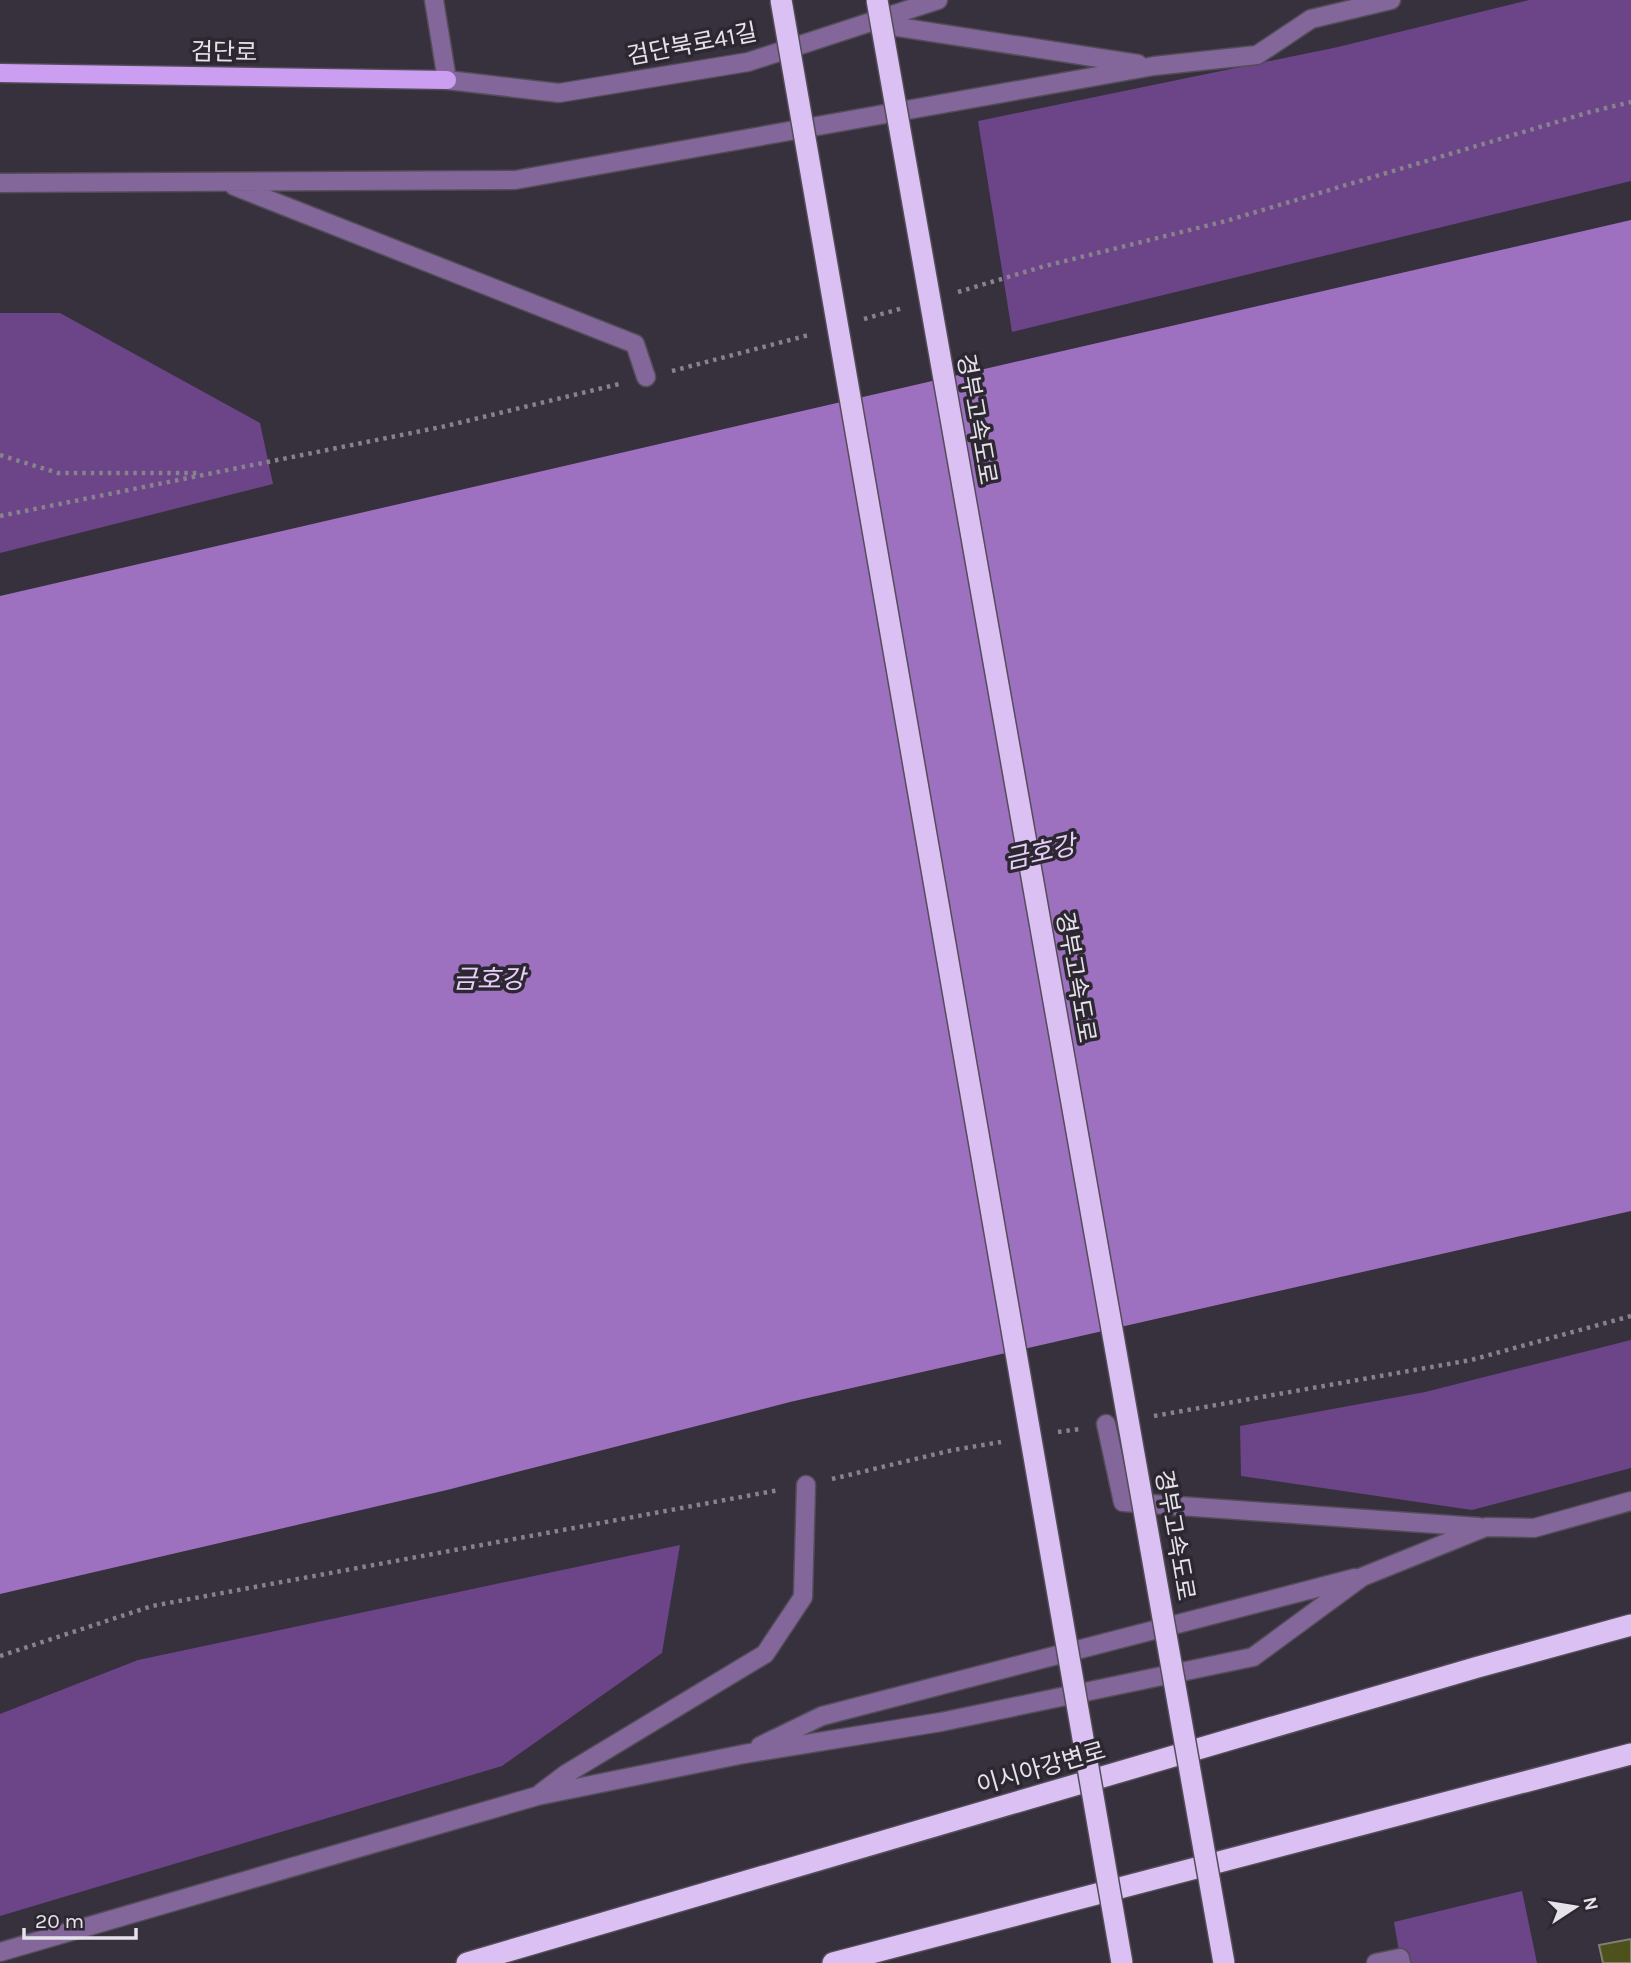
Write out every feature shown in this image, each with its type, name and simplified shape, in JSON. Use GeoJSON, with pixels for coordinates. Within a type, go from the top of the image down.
{"type":"FeatureCollection","features":[{"type":"Feature","properties":{"kind":"highway"},"geometry":{"type":"LineString","coordinates":[[781,0],[1122,1963]]}},
{"type":"Feature","properties":{"kind":"highway","name":"경부고속도로"},"geometry":{"type":"LineString","coordinates":[[877,0],[1224,1963]]}},
{"type":"Feature","properties":{"kind":"highway","name":"이시아강변로"},"geometry":{"type":"LineString","coordinates":[[467,1963],[1631,1625]]}},
{"type":"Feature","properties":{"kind":"highway"},"geometry":{"type":"LineString","coordinates":[[833,1963],[1631,1754]]}},
{"type":"Feature","properties":{"kind":"main road","name":"검단로"},"geometry":{"type":"LineString","coordinates":[[0,73],[447,80]]}},
{"type":"Feature","properties":{"kind":"street"},"geometry":{"type":"LineString","coordinates":[[434,0],[447,80]]}},
{"type":"Feature","properties":{"kind":"street","name":"검단북로41길"},"geometry":{"type":"LineString","coordinates":[[447,80],[559,93],[748,62],[939,0]]}},
{"type":"Feature","properties":{"kind":"street"},"geometry":{"type":"LineString","coordinates":[[0,183],[515,180],[1154,66],[1257,55],[1311,19],[1391,0]]}},
{"type":"Feature","properties":{"kind":"street"},"geometry":{"type":"LineString","coordinates":[[869,23],[1154,66]]}},
{"type":"Feature","properties":{"kind":"street"},"geometry":{"type":"LineString","coordinates":[[224,182],[635,344],[646,377]]}},
{"type":"Feature","properties":{"kind":"street"},"geometry":{"type":"LineString","coordinates":[[1106,1424],[1123,1502],[1534,1528],[1631,1501]]}},
{"type":"Feature","properties":{"kind":"street"},"geometry":{"type":"LineString","coordinates":[[537,1796],[566,1774],[765,1654],[803,1597],[806,1485]]}},
{"type":"Feature","properties":{"kind":"street"},"geometry":{"type":"LineString","coordinates":[[744,1754],[822,1716],[1362,1577],[1486,1527]]}},
{"type":"Feature","properties":{"kind":"street"},"geometry":{"type":"LineString","coordinates":[[0,1952],[537,1796],[744,1754],[941,1723],[1253,1657],[1362,1577]]}},
{"type":"Feature","properties":{"kind":"street"},"geometry":{"type":"LineString","coordinates":[[1376,1963],[1400,1958],[1401,1963]]}},
{"type":"Feature","properties":{"kind":"path"},"geometry":{"type":"LineString","coordinates":[[0,456],[58,473],[212,473]]}},
{"type":"Feature","properties":{"kind":"path"},"geometry":{"type":"LineString","coordinates":[[1052,1433],[1472,1360],[1631,1316]]}},
{"type":"Feature","properties":{"kind":"path"},"geometry":{"type":"LineString","coordinates":[[0,1656],[152,1606],[806,1485],[953,1450],[1012,1441]]}},
{"type":"Feature","properties":{"kind":"shaded area"},"geometry":{"type":"Polygon","coordinates":[[[1529,0],[1631,0],[1631,181],[1012,332],[978,121],[1338,47],[1529,0]]]}},
{"type":"Feature","properties":{"kind":"shaded area"},"geometry":{"type":"Polygon","coordinates":[[[0,313],[60,313],[260,423],[273,484],[0,553],[0,313]]]}},
{"type":"Feature","properties":{"kind":"shaded area"},"geometry":{"type":"Polygon","coordinates":[[[1631,1340],[1631,1468],[1472,1510],[1241,1476],[1240,1426],[1425,1392],[1631,1340]]]}},
{"type":"Feature","properties":{"kind":"shaded area"},"geometry":{"type":"Polygon","coordinates":[[[680,1545],[662,1653],[502,1766],[0,1916],[0,1714],[138,1660],[680,1545]]]}},
{"type":"Feature","properties":{"kind":"shaded area"},"geometry":{"type":"Polygon","coordinates":[[[1522,1891],[1537,1963],[1401,1963],[1394,1922],[1522,1891]]]}},
{"type":"Feature","properties":{"kind":"water","name":"금호강"},"geometry":{"type":"Polygon","coordinates":[[[1631,220],[1631,1211],[790,1402],[447,1490],[0,1594],[0,596],[1631,220]]]}},
{"type":"Feature","properties":{"kind":"building"},"geometry":{"type":"Polygon","coordinates":[[[1631,1939],[1631,1963],[1603,1963],[1599,1945],[1631,1939]]]}}]}
